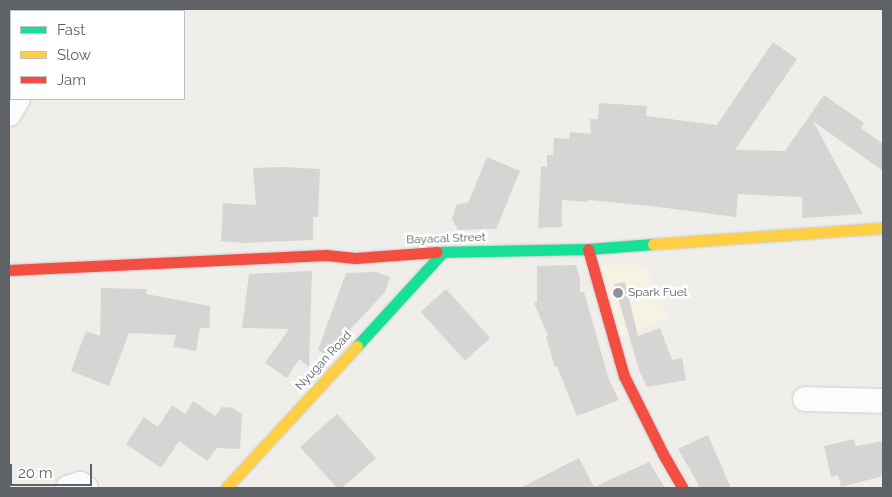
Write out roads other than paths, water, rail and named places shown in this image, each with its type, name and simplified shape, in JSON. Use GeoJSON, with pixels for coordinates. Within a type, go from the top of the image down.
{"type":"FeatureCollection","features":[{"type":"Feature","properties":{"kind":"main road","name":"Bayacal Street"},"geometry":{"type":"LineString","coordinates":[[9,270],[316,255],[355,258],[443,252],[588,249],[883,228]]}},
{"type":"Feature","properties":{"kind":"main road"},"geometry":{"type":"LineString","coordinates":[[588,249],[606,320],[624,376],[663,454],[683,488]]}},
{"type":"Feature","properties":{"kind":"main road","name":"Nyugan Road"},"geometry":{"type":"LineString","coordinates":[[226,488],[443,252]]}},
{"type":"Feature","properties":{"kind":"street"},"geometry":{"type":"LineString","coordinates":[[9,114],[17,100]]}},
{"type":"Feature","properties":{"kind":"street"},"geometry":{"type":"LineString","coordinates":[[805,399],[883,401]]}},
{"type":"Feature","properties":{"kind":"street"},"geometry":{"type":"LineString","coordinates":[[68,488],[80,484],[86,488]]}},
{"type":"Feature","properties":{"kind":"place","name":"Spark Fuel"},"geometry":{"type":"Point","coordinates":[618,293]}}]}
